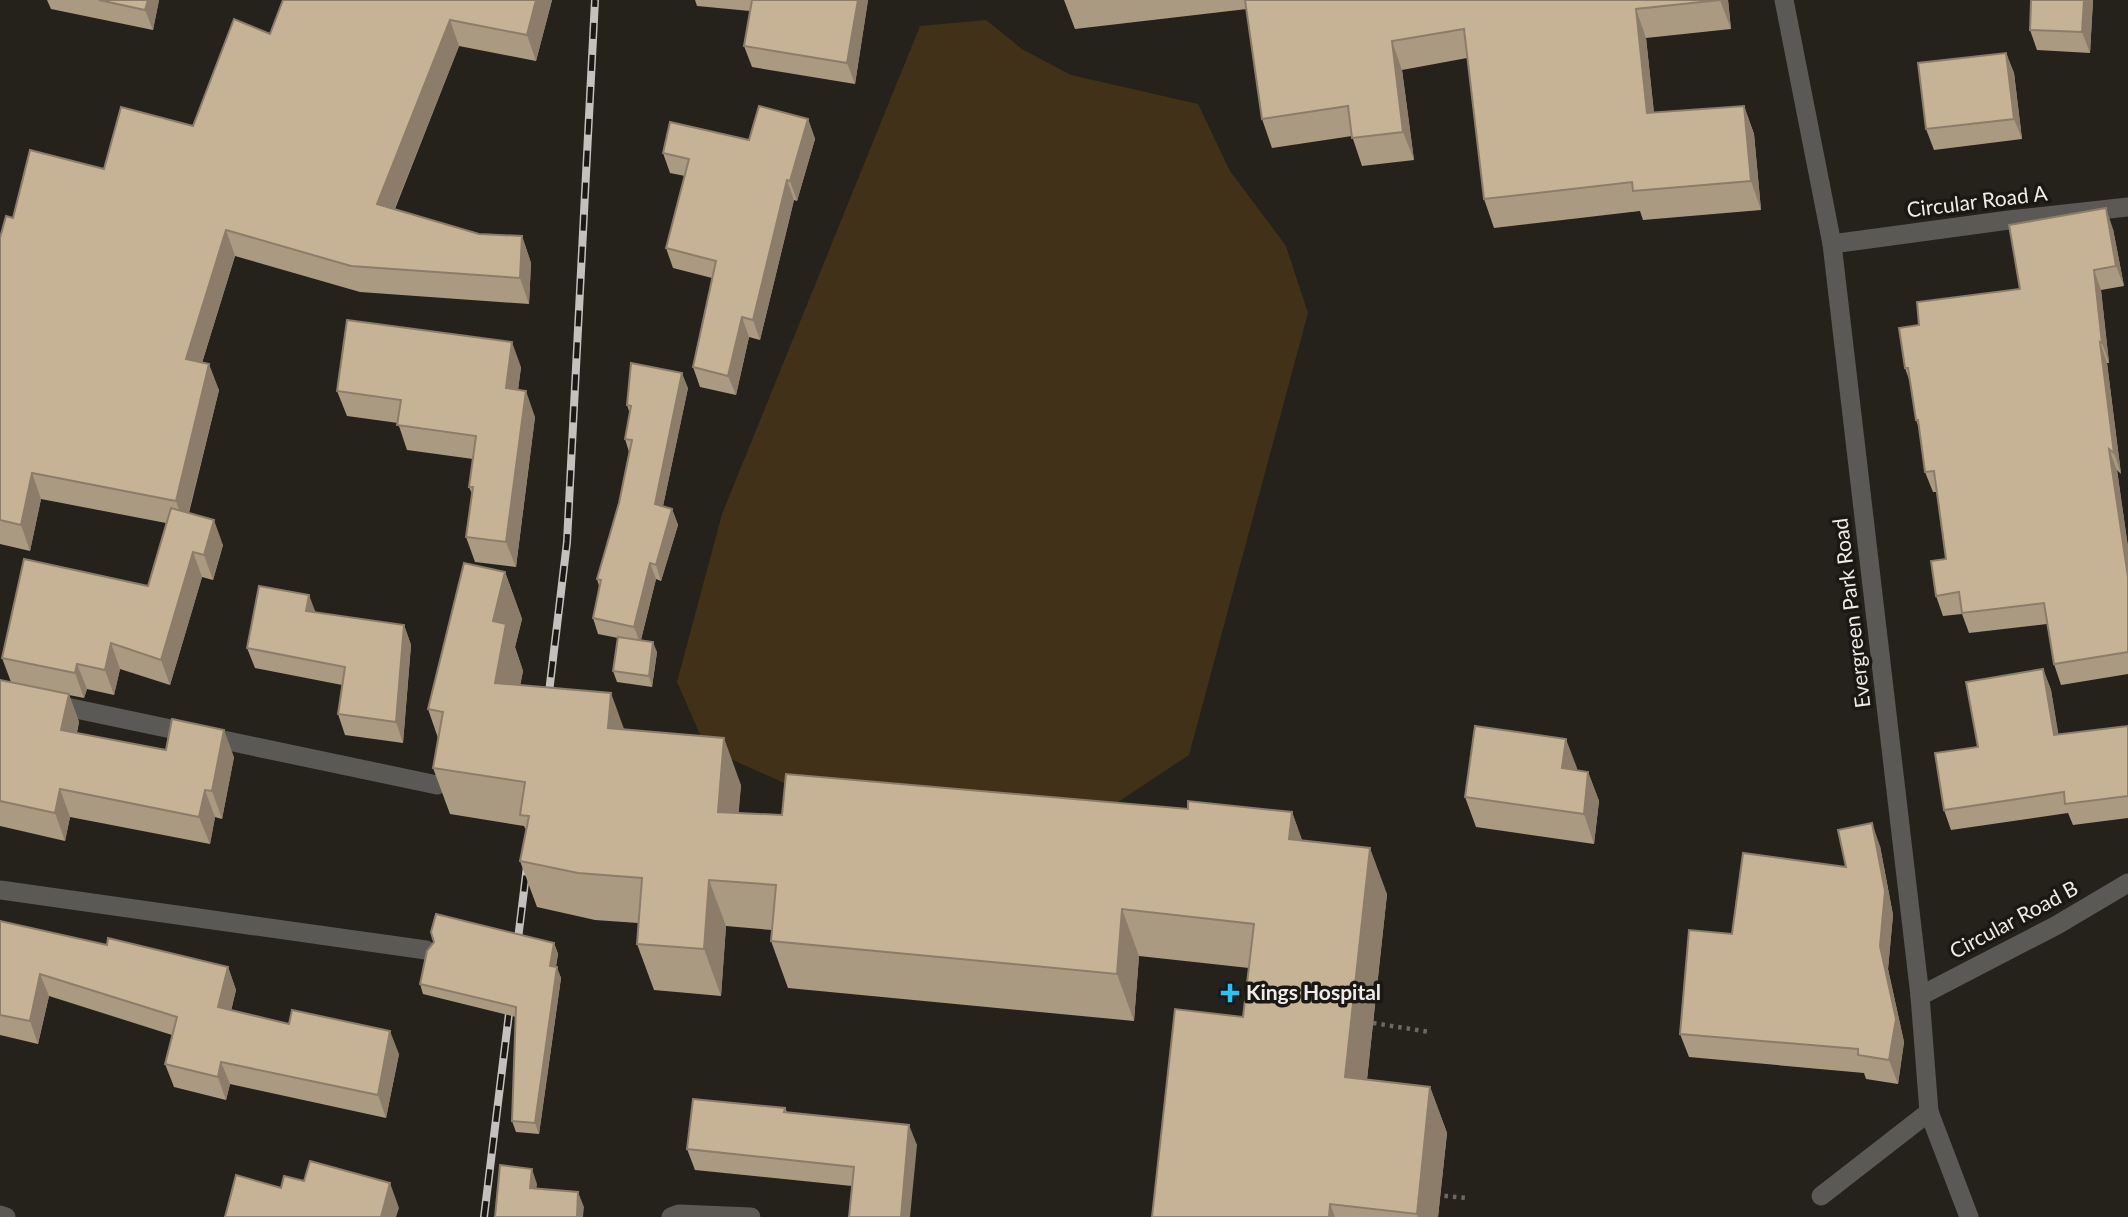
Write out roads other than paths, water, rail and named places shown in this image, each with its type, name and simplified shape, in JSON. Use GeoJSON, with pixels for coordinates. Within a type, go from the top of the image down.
{"type":"FeatureCollection","features":[{"type":"Feature","properties":{"kind":"street","name":"Evergreen Park Road"},"geometry":{"type":"LineString","coordinates":[[1784,0],[1832,244],[1920,996],[1929,1112],[1969,1217]]}},
{"type":"Feature","properties":{"kind":"street","name":"Circular Road A"},"geometry":{"type":"LineString","coordinates":[[1832,244],[2128,207]]}},
{"type":"Feature","properties":{"kind":"street"},"geometry":{"type":"LineString","coordinates":[[0,692],[437,786]]}},
{"type":"Feature","properties":{"kind":"street","name":"Circular Road B"},"geometry":{"type":"LineString","coordinates":[[1920,996],[2057,925],[2128,883]]}},
{"type":"Feature","properties":{"kind":"street"},"geometry":{"type":"LineString","coordinates":[[0,890],[426,950]]}},
{"type":"Feature","properties":{"kind":"street"},"geometry":{"type":"LineString","coordinates":[[1821,1196],[1929,1112]]}},
{"type":"Feature","properties":{"kind":"street"},"geometry":{"type":"LineString","coordinates":[[671,1217],[679,1214],[751,1217]]}},
{"type":"Feature","properties":{"kind":"street"},"geometry":{"type":"LineString","coordinates":[[0,1215],[6,1217]]}},
{"type":"Feature","properties":{"kind":"railway"},"geometry":{"type":"LineString","coordinates":[[547,709],[567,542],[595,0]]}},
{"type":"Feature","properties":{"kind":"railway"},"geometry":{"type":"LineString","coordinates":[[516,955],[528,858]]}},
{"type":"Feature","properties":{"kind":"railway"},"geometry":{"type":"LineString","coordinates":[[484,1217],[511,997]]}},
{"type":"Feature","properties":{"kind":"place","name":"Kings Hospital"},"geometry":{"type":"Point","coordinates":[1230,993]}}]}
